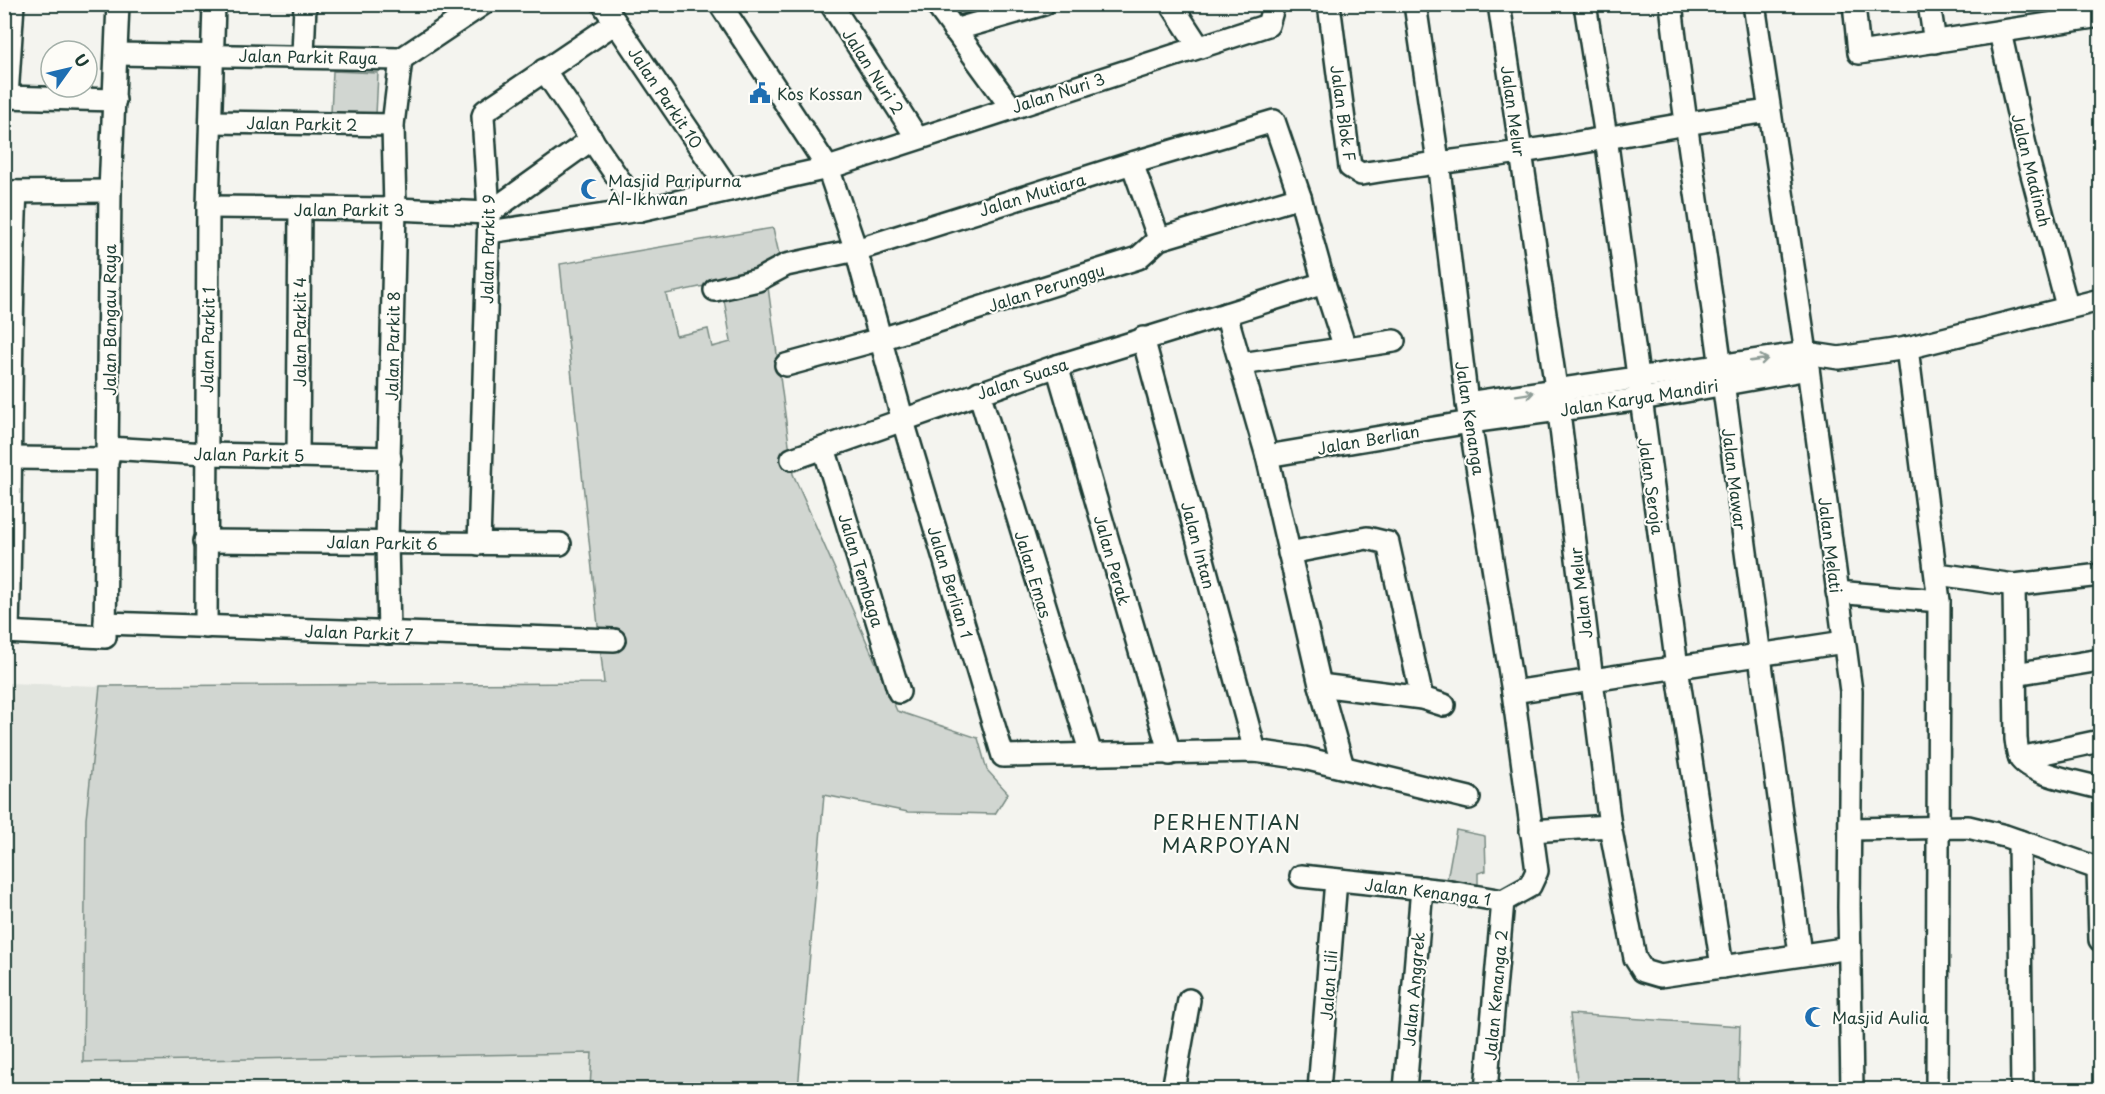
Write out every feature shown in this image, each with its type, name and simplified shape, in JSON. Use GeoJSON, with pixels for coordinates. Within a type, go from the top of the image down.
{"type":"FeatureCollection","features":[{"type":"Feature","properties":{"kind":"street"},"geometry":{"type":"LineString","coordinates":[[13,4],[6,97],[115,100]]}},
{"type":"Feature","properties":{"kind":"street","name":"Jalan Bangau Raya"},"geometry":{"type":"LineString","coordinates":[[105,630],[110,191],[118,4]]}},
{"type":"Feature","properties":{"kind":"street","name":"Jalan Parkit 1"},"geometry":{"type":"LineString","coordinates":[[206,627],[208,207],[214,4]]}},
{"type":"Feature","properties":{"kind":"street"},"geometry":{"type":"LineString","coordinates":[[303,56],[304,4]]}},
{"type":"Feature","properties":{"kind":"street","name":"Jalan Parkit Raya"},"geometry":{"type":"LineString","coordinates":[[117,54],[401,58],[483,4]]}},
{"type":"Feature","properties":{"kind":"street","name":"Jalan Parkit 10"},"geometry":{"type":"LineString","coordinates":[[603,4],[729,190]]}},
{"type":"Feature","properties":{"kind":"street","name":"Jalan Berlian 1"},"geometry":{"type":"LineString","coordinates":[[720,4],[828,168],[856,250],[903,421],[1003,756],[1255,752],[1304,758],[1469,798]]}},
{"type":"Feature","properties":{"kind":"street","name":"Jalan Nuri 2"},"geometry":{"type":"LineString","coordinates":[[831,4],[917,138]]}},
{"type":"Feature","properties":{"kind":"street"},"geometry":{"type":"LineString","coordinates":[[936,4],[1011,107]]}},
{"type":"Feature","properties":{"kind":"street"},"geometry":{"type":"LineString","coordinates":[[954,30],[1044,4]]}},
{"type":"Feature","properties":{"kind":"street"},"geometry":{"type":"LineString","coordinates":[[1171,4],[1199,47]]}},
{"type":"Feature","properties":{"kind":"street","name":"Jalan Nuri 3"},"geometry":{"type":"LineString","coordinates":[[640,210],[828,168],[1268,25],[1274,4]]}},
{"type":"Feature","properties":{"kind":"street","name":"Jalan Blok F"},"geometry":{"type":"LineString","coordinates":[[1329,4],[1350,167],[1362,174],[1438,161]]}},
{"type":"Feature","properties":{"kind":"street","name":"Jalan Kenanga"},"geometry":{"type":"LineString","coordinates":[[1415,4],[1438,161],[1468,412],[1532,831]]}},
{"type":"Feature","properties":{"kind":"street","name":"Jalan Melur"},"geometry":{"type":"LineString","coordinates":[[1499,4],[1556,388],[1610,826],[1635,958],[1643,971],[1660,976],[1850,948]]}},
{"type":"Feature","properties":{"kind":"street","name":"Jalan Seroja"},"geometry":{"type":"LineString","coordinates":[[1585,4],[1606,137],[1636,378],[1641,399],[1677,667],[1722,967]]}},
{"type":"Feature","properties":{"kind":"street","name":"Jalan Mawar"},"geometry":{"type":"LineString","coordinates":[[1671,4],[1684,122],[1800,954]]}},
{"type":"Feature","properties":{"kind":"street","name":"Jalan Melati"},"geometry":{"type":"LineString","coordinates":[[1754,4],[1808,364],[1836,592],[1851,691],[1852,1089]]}},
{"type":"Feature","properties":{"kind":"street"},"geometry":{"type":"LineString","coordinates":[[1854,4],[1859,53],[2000,32],[2087,13]]}},
{"type":"Feature","properties":{"kind":"street"},"geometry":{"type":"LineString","coordinates":[[1929,4],[1935,42]]}},
{"type":"Feature","properties":{"kind":"street","name":"Jalan Parkit 9"},"geometry":{"type":"LineString","coordinates":[[479,543],[489,222],[484,113],[615,23]]}},
{"type":"Feature","properties":{"kind":"street","name":"Jalan Madinah"},"geometry":{"type":"LineString","coordinates":[[2000,32],[2029,163],[2067,306]]}},
{"type":"Feature","properties":{"kind":"street","name":"Jalan Parkit 8"},"geometry":{"type":"LineString","coordinates":[[389,633],[387,542],[395,209],[393,125],[401,58]]}},
{"type":"Feature","properties":{"kind":"street"},"geometry":{"type":"LineString","coordinates":[[544,70],[640,210]]}},
{"type":"Feature","properties":{"kind":"street"},"geometry":{"type":"LineString","coordinates":[[1438,161],[1520,152],[1684,122],[1769,111]]}},
{"type":"Feature","properties":{"kind":"street","name":"Jalan Mutiara"},"geometry":{"type":"LineString","coordinates":[[715,290],[758,280],[786,265],[856,250],[1274,121],[1300,197]]}},
{"type":"Feature","properties":{"kind":"street","name":"Jalan Parkit 2"},"geometry":{"type":"LineString","coordinates":[[211,122],[393,125]]}},
{"type":"Feature","properties":{"kind":"street"},"geometry":{"type":"LineString","coordinates":[[489,222],[592,139]]}},
{"type":"Feature","properties":{"kind":"street"},"geometry":{"type":"LineString","coordinates":[[1132,164],[1159,239]]}},
{"type":"Feature","properties":{"kind":"street"},"geometry":{"type":"LineString","coordinates":[[6,632],[10,471],[8,286],[10,192],[110,191]]}},
{"type":"Feature","properties":{"kind":"street"},"geometry":{"type":"LineString","coordinates":[[1300,197],[1345,348]]}},
{"type":"Feature","properties":{"kind":"street","name":"Jalan Perunggu"},"geometry":{"type":"LineString","coordinates":[[786,365],[881,339],[1138,258],[1159,239],[1300,197]]}},
{"type":"Feature","properties":{"kind":"street","name":"Jalan Parkit 3"},"geometry":{"type":"LineString","coordinates":[[208,207],[395,209],[489,222],[640,210]]}},
{"type":"Feature","properties":{"kind":"street","name":"Jalan Parkit 4"},"geometry":{"type":"LineString","coordinates":[[298,455],[300,208]]}},
{"type":"Feature","properties":{"kind":"street","name":"Jalan Suasa"},"geometry":{"type":"LineString","coordinates":[[903,421],[1057,366],[1324,283]]}},
{"type":"Feature","properties":{"kind":"street"},"geometry":{"type":"LineString","coordinates":[[1468,412],[1556,388],[1636,378],[1721,375],[1907,348],[2067,306],[2100,300]]}},
{"type":"Feature","properties":{"kind":"street"},"geometry":{"type":"LineString","coordinates":[[1227,314],[1267,456],[1320,685],[1342,767]]}},
{"type":"Feature","properties":{"kind":"street","name":"Jalan Intan"},"geometry":{"type":"LineString","coordinates":[[1143,338],[1255,752]]}},
{"type":"Feature","properties":{"kind":"street"},"geometry":{"type":"LineString","coordinates":[[1241,364],[1394,341]]}},
{"type":"Feature","properties":{"kind":"street"},"geometry":{"type":"LineString","coordinates":[[1907,348],[1938,574],[1940,826],[1937,1089]]}},
{"type":"Feature","properties":{"kind":"street","name":"Jalan Perak"},"geometry":{"type":"LineString","coordinates":[[1057,366],[1170,753]]}},
{"type":"Feature","properties":{"kind":"street","name":"Jalan Karya Mandiri"},"geometry":{"type":"LineString","coordinates":[[1468,412],[1558,410],[1641,399],[1721,375]]}},
{"type":"Feature","properties":{"kind":"street","name":"Jalan Emas"},"geometry":{"type":"LineString","coordinates":[[979,392],[1091,754]]}},
{"type":"Feature","properties":{"kind":"street","name":"Jalan Berlian"},"geometry":{"type":"LineString","coordinates":[[1267,456],[1468,412]]}},
{"type":"Feature","properties":{"kind":"street"},"geometry":{"type":"LineString","coordinates":[[792,459],[903,421]]}},
{"type":"Feature","properties":{"kind":"street","name":"Jalan Tembaga"},"geometry":{"type":"LineString","coordinates":[[824,448],[899,692]]}},
{"type":"Feature","properties":{"kind":"street","name":"Jalan Parkit 5"},"geometry":{"type":"LineString","coordinates":[[10,471],[108,453],[390,458]]}},
{"type":"Feature","properties":{"kind":"street"},"geometry":{"type":"LineString","coordinates":[[1289,553],[1367,538],[1388,543],[1422,698]]}},
{"type":"Feature","properties":{"kind":"street","name":"Jalan Parkit 6"},"geometry":{"type":"LineString","coordinates":[[205,541],[560,544]]}},
{"type":"Feature","properties":{"kind":"street"},"geometry":{"type":"LineString","coordinates":[[1938,574],[2014,585],[2100,575]]}},
{"type":"Feature","properties":{"kind":"street"},"geometry":{"type":"LineString","coordinates":[[2014,585],[2016,740],[2020,758],[2039,771],[2100,788]]}},
{"type":"Feature","properties":{"kind":"street"},"geometry":{"type":"LineString","coordinates":[[1836,592],[1939,601]]}},
{"type":"Feature","properties":{"kind":"street","name":"Jalan Parkit 7"},"geometry":{"type":"LineString","coordinates":[[6,632],[206,627],[614,640]]}},
{"type":"Feature","properties":{"kind":"street"},"geometry":{"type":"LineString","coordinates":[[1512,692],[1844,642]]}},
{"type":"Feature","properties":{"kind":"street"},"geometry":{"type":"LineString","coordinates":[[2014,674],[2100,660]]}},
{"type":"Feature","properties":{"kind":"street"},"geometry":{"type":"LineString","coordinates":[[1320,685],[1422,698],[1444,705]]}},
{"type":"Feature","properties":{"kind":"street"},"geometry":{"type":"LineString","coordinates":[[2020,758],[2100,741]]}},
{"type":"Feature","properties":{"kind":"street"},"geometry":{"type":"LineString","coordinates":[[1532,831],[1610,826]]}},
{"type":"Feature","properties":{"kind":"street"},"geometry":{"type":"LineString","coordinates":[[1850,829],[1968,827],[2019,841],[2099,869],[2100,940]]}},
{"type":"Feature","properties":{"kind":"street","name":"Jalan Kenanga 1"},"geometry":{"type":"LineString","coordinates":[[1301,876],[1422,888],[1503,901],[1530,886],[1538,871],[1532,831]]}},
{"type":"Feature","properties":{"kind":"street"},"geometry":{"type":"LineString","coordinates":[[2019,841],[2022,1089]]}},
{"type":"Feature","properties":{"kind":"street","name":"Jalan Lili"},"geometry":{"type":"LineString","coordinates":[[1319,1089],[1336,880]]}},
{"type":"Feature","properties":{"kind":"street","name":"Jalan Anggrek"},"geometry":{"type":"LineString","coordinates":[[1405,1089],[1422,888]]}},
{"type":"Feature","properties":{"kind":"street","name":"Jalan Kenanga 2"},"geometry":{"type":"LineString","coordinates":[[1486,1089],[1503,901]]}},
{"type":"Feature","properties":{"kind":"street"},"geometry":{"type":"LineString","coordinates":[[1173,1089],[1190,1000]]}},
{"type":"Feature","properties":{"kind":"shaded area"},"geometry":{"type":"Polygon","coordinates":[[[333,71],[378,73],[376,115],[331,113],[333,71]]]}},
{"type":"Feature","properties":{"kind":"shaded area"},"geometry":{"type":"Polygon","coordinates":[[[773,228],[779,254],[764,270],[747,277],[666,294],[676,336],[708,329],[712,347],[731,342],[724,299],[768,287],[793,474],[897,711],[978,738],[987,770],[1008,793],[995,814],[908,812],[824,795],[798,1089],[590,1089],[592,1053],[83,1062],[86,819],[100,686],[604,683],[560,264],[773,228]]]}},
{"type":"Feature","properties":{"kind":"shaded area"},"geometry":{"type":"Polygon","coordinates":[[[5,683],[100,686],[86,819],[83,1062],[592,1053],[590,1089],[5,1090],[5,683]]]}},
{"type":"Feature","properties":{"kind":"shaded area"},"geometry":{"type":"Polygon","coordinates":[[[1456,830],[1485,836],[1486,871],[1478,873],[1478,897],[1445,891],[1456,830]]]}},
{"type":"Feature","properties":{"kind":"shaded area"},"geometry":{"type":"Polygon","coordinates":[[[1570,1014],[1740,1026],[1738,1089],[1578,1089],[1570,1014]]]}},
{"type":"Feature","properties":{"kind":"building"},"geometry":{"type":"Polygon","coordinates":[[[952,4],[996,4],[960,15],[952,4]]]}},
{"type":"Feature","properties":{"kind":"place","name":"Kos Kossan"},"geometry":{"type":"Point","coordinates":[760,93]}},
{"type":"Feature","properties":{"kind":"place","name":"Masjid Paripurna Al-Ikhwan"},"geometry":{"type":"Point","coordinates":[591,189]}},
{"type":"Feature","properties":{"kind":"place","name":"Masjid Aulia"},"geometry":{"type":"Point","coordinates":[1815,1017]}},
{"type":"Feature","properties":{"kind":"district","name":"PERHENTIAN MARPOYAN"},"geometry":{"type":"Point","coordinates":[1227,834]}}]}
